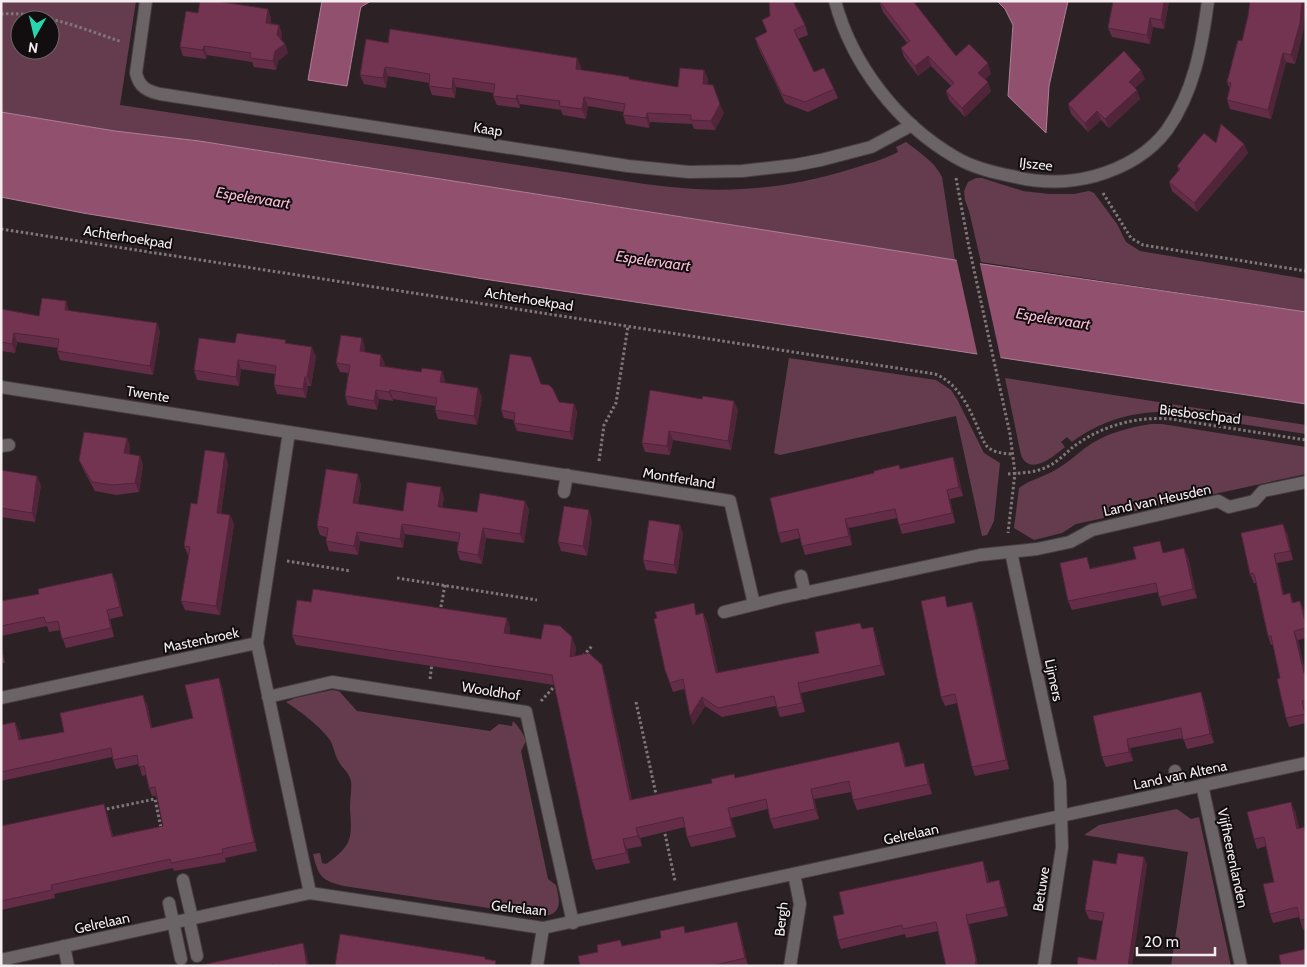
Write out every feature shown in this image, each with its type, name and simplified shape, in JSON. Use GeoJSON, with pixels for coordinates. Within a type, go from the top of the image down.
{"type":"FeatureCollection","features":[{"type":"Feature","properties":{"kind":"street","name":"Kaap"},"geometry":{"type":"LineString","coordinates":[[146,1],[136,73],[139,84],[144,89],[160,94],[628,166],[689,172],[742,171],[821,160],[871,147],[912,126]]}},
{"type":"Feature","properties":{"kind":"street","name":"IJszee"},"geometry":{"type":"LineString","coordinates":[[835,1],[852,45],[868,73],[890,102],[912,126],[952,155],[987,170],[1027,180],[1071,180],[1098,175],[1123,166],[1145,152],[1166,131],[1188,92],[1195,68],[1208,1]]}},
{"type":"Feature","properties":{"kind":"street","name":"Twente"},"geometry":{"type":"LineString","coordinates":[[1,387],[289,432]]}},
{"type":"Feature","properties":{"kind":"street","name":"Montferland"},"geometry":{"type":"LineString","coordinates":[[289,432],[730,501],[754,604]]}},
{"type":"Feature","properties":{"kind":"street","name":"Mastenbroek"},"geometry":{"type":"LineString","coordinates":[[1,698],[256,644],[289,432]]}},
{"type":"Feature","properties":{"kind":"street"},"geometry":{"type":"LineString","coordinates":[[564,492],[566,475]]}},
{"type":"Feature","properties":{"kind":"street","name":"Land van Heusden"},"geometry":{"type":"LineString","coordinates":[[1011,552],[1070,542],[1092,530],[1218,502],[1230,506],[1254,501],[1263,491],[1306,482]]}},
{"type":"Feature","properties":{"kind":"street"},"geometry":{"type":"LineString","coordinates":[[724,612],[980,556],[1011,552]]}},
{"type":"Feature","properties":{"kind":"street","name":"Lijmers"},"geometry":{"type":"LineString","coordinates":[[1011,552],[1060,782],[1061,816]]}},
{"type":"Feature","properties":{"kind":"street"},"geometry":{"type":"LineString","coordinates":[[801,576],[805,593]]}},
{"type":"Feature","properties":{"kind":"street"},"geometry":{"type":"LineString","coordinates":[[256,644],[310,893]]}},
{"type":"Feature","properties":{"kind":"street","name":"Wooldhof"},"geometry":{"type":"LineString","coordinates":[[268,697],[332,682],[526,712],[573,923]]}},
{"type":"Feature","properties":{"kind":"street","name":"Land van Altena"},"geometry":{"type":"LineString","coordinates":[[1061,816],[1306,763]]}},
{"type":"Feature","properties":{"kind":"street"},"geometry":{"type":"LineString","coordinates":[[1175,771],[1180,790]]}},
{"type":"Feature","properties":{"kind":"street","name":"Vijfheerenlanden"},"geometry":{"type":"LineString","coordinates":[[1202,785],[1241,966]]}},
{"type":"Feature","properties":{"kind":"street","name":"Gelrelaan"},"geometry":{"type":"LineString","coordinates":[[1,960],[310,893],[542,928],[573,923],[1061,816]]}},
{"type":"Feature","properties":{"kind":"street","name":"Betuwe"},"geometry":{"type":"LineString","coordinates":[[1044,966],[1062,847],[1061,816]]}},
{"type":"Feature","properties":{"kind":"street","name":"Bergh"},"geometry":{"type":"LineString","coordinates":[[790,966],[800,904],[794,874]]}},
{"type":"Feature","properties":{"kind":"street"},"geometry":{"type":"LineString","coordinates":[[184,880],[197,956]]}},
{"type":"Feature","properties":{"kind":"street"},"geometry":{"type":"LineString","coordinates":[[169,903],[181,959]]}},
{"type":"Feature","properties":{"kind":"street"},"geometry":{"type":"LineString","coordinates":[[537,966],[542,928]]}},
{"type":"Feature","properties":{"kind":"street"},"geometry":{"type":"LineString","coordinates":[[64,946],[68,966]]}},
{"type":"Feature","properties":{"kind":"path"},"geometry":{"type":"LineString","coordinates":[[1,14],[29,14],[127,43]]}},
{"type":"Feature","properties":{"kind":"path"},"geometry":{"type":"LineString","coordinates":[[952,155],[969,247],[1010,434],[1015,473],[1008,531],[1011,552]]}},
{"type":"Feature","properties":{"kind":"path"},"geometry":{"type":"LineString","coordinates":[[1098,175],[1102,191],[1131,238],[1143,245],[1306,271]]}},
{"type":"Feature","properties":{"kind":"path","name":"Achterhoekpad"},"geometry":{"type":"LineString","coordinates":[[1,229],[935,374],[946,379],[955,387],[984,441]]}},
{"type":"Feature","properties":{"kind":"path"},"geometry":{"type":"LineString","coordinates":[[598,464],[604,425],[616,403],[628,326]]}},
{"type":"Feature","properties":{"kind":"path","name":"Biesboschpad"},"geometry":{"type":"LineString","coordinates":[[1008,474],[1042,470],[1095,434],[1124,422],[1142,419],[1171,419],[1306,440]]}},
{"type":"Feature","properties":{"kind":"path"},"geometry":{"type":"LineString","coordinates":[[989,439],[984,441],[992,450],[1012,454]]}},
{"type":"Feature","properties":{"kind":"path"},"geometry":{"type":"LineString","coordinates":[[300,563],[351,571]]}},
{"type":"Feature","properties":{"kind":"path"},"geometry":{"type":"LineString","coordinates":[[397,578],[537,600]]}},
{"type":"Feature","properties":{"kind":"path"},"geometry":{"type":"LineString","coordinates":[[440,613],[444,585]]}},
{"type":"Feature","properties":{"kind":"path"},"geometry":{"type":"LineString","coordinates":[[581,658],[593,645]]}},
{"type":"Feature","properties":{"kind":"path"},"geometry":{"type":"LineString","coordinates":[[428,688],[433,660]]}},
{"type":"Feature","properties":{"kind":"path"},"geometry":{"type":"LineString","coordinates":[[540,701],[553,688]]}},
{"type":"Feature","properties":{"kind":"path"},"geometry":{"type":"LineString","coordinates":[[636,702],[658,805]]}},
{"type":"Feature","properties":{"kind":"path"},"geometry":{"type":"LineString","coordinates":[[97,812],[155,799],[163,836]]}},
{"type":"Feature","properties":{"kind":"path"},"geometry":{"type":"LineString","coordinates":[[662,824],[677,888]]}},
{"type":"Feature","properties":{"kind":"shaded area"},"geometry":{"type":"Polygon","coordinates":[[[1,1],[136,1],[120,105],[645,184],[715,190],[774,186],[832,175],[887,157],[898,152],[896,147],[906,142],[931,162],[942,177],[955,260],[199,141],[115,131],[1,112],[1,1]]]}},
{"type":"Feature","properties":{"kind":"shaded area"},"geometry":{"type":"Polygon","coordinates":[[[976,178],[982,178],[1023,191],[1049,194],[1074,194],[1089,191],[1094,193],[1117,224],[1126,242],[1140,251],[1306,279],[1306,312],[981,262],[964,191],[968,182],[976,178]]]}},
{"type":"Feature","properties":{"kind":"shaded area"},"geometry":{"type":"Polygon","coordinates":[[[789,358],[936,380],[951,390],[984,453],[1000,463],[994,521],[987,535],[982,536],[956,416],[780,455],[774,453],[789,358]]]}},
{"type":"Feature","properties":{"kind":"shaded area"},"geometry":{"type":"Polygon","coordinates":[[[1005,378],[1306,425],[1306,434],[1163,412],[1150,412],[1126,416],[1104,424],[1072,442],[1067,437],[1061,442],[1065,447],[1055,455],[1042,463],[1030,464],[1021,455],[1005,378]]]}},
{"type":"Feature","properties":{"kind":"shaded area"},"geometry":{"type":"Polygon","coordinates":[[[1162,424],[1306,447],[1306,474],[1076,524],[1062,533],[1034,540],[1014,528],[1019,488],[1057,469],[1101,438],[1125,429],[1162,424]]]}},
{"type":"Feature","properties":{"kind":"shaded area"},"geometry":{"type":"Polygon","coordinates":[[[332,690],[339,691],[357,711],[490,731],[499,724],[512,726],[513,721],[521,730],[526,741],[521,751],[548,879],[556,885],[559,902],[556,910],[548,915],[541,916],[344,886],[331,882],[322,876],[317,868],[313,854],[320,853],[322,863],[326,864],[346,846],[349,840],[351,827],[351,781],[326,735],[286,702],[295,698],[332,690]]]}},
{"type":"Feature","properties":{"kind":"shaded area"},"geometry":{"type":"Polygon","coordinates":[[[1177,809],[1191,819],[1199,817],[1231,966],[1171,966],[1188,852],[1084,835],[1099,825],[1177,809]]]}},
{"type":"Feature","properties":{"kind":"water"},"geometry":{"type":"Polygon","coordinates":[[[322,1],[371,1],[361,7],[347,86],[308,80],[322,1]]]}},
{"type":"Feature","properties":{"kind":"water"},"geometry":{"type":"Polygon","coordinates":[[[997,1],[1068,1],[1049,86],[1046,133],[1008,96],[1013,25],[1005,9],[997,1]]]}},
{"type":"Feature","properties":{"kind":"water","name":"Espelervaart"},"geometry":{"type":"Polygon","coordinates":[[[1,112],[115,131],[199,141],[955,260],[1306,312],[1306,404],[484,279],[83,213],[1,197],[1,112]]]}},
{"type":"Feature","properties":{"kind":"pier"},"geometry":{"type":"Polygon","coordinates":[[[956,257],[979,260],[1001,360],[978,357],[956,257]]]}},
{"type":"Feature","properties":{"kind":"building"},"geometry":{"type":"Polygon","coordinates":[[[200,1],[222,1],[268,9],[266,23],[279,25],[277,35],[285,44],[275,51],[273,61],[250,58],[251,53],[204,46],[203,50],[180,47],[186,11],[198,13],[200,1]]]}},
{"type":"Feature","properties":{"kind":"building"},"geometry":{"type":"Polygon","coordinates":[[[769,1],[793,1],[805,25],[794,30],[814,72],[824,68],[834,89],[805,102],[782,94],[755,38],[767,32],[762,20],[770,16],[769,1]]]}},
{"type":"Feature","properties":{"kind":"building"},"geometry":{"type":"Polygon","coordinates":[[[879,1],[913,1],[956,56],[969,44],[988,63],[978,73],[988,82],[962,108],[946,91],[954,83],[928,56],[915,66],[901,48],[910,41],[879,1]]]}},
{"type":"Feature","properties":{"kind":"building"},"geometry":{"type":"Polygon","coordinates":[[[1113,1],[1164,1],[1161,20],[1150,18],[1147,35],[1108,28],[1113,1]]]}},
{"type":"Feature","properties":{"kind":"building"},"geometry":{"type":"Polygon","coordinates":[[[1250,1],[1302,1],[1300,23],[1291,55],[1283,53],[1268,110],[1227,100],[1231,83],[1227,82],[1238,40],[1242,41],[1250,1]]]}},
{"type":"Feature","properties":{"kind":"building"},"geometry":{"type":"Polygon","coordinates":[[[390,29],[577,58],[576,69],[678,87],[680,68],[704,70],[703,84],[713,85],[720,104],[711,121],[691,120],[691,115],[647,113],[646,118],[623,115],[625,104],[584,97],[582,109],[559,106],[560,101],[517,95],[516,99],[493,96],[495,84],[453,78],[452,89],[429,86],[430,74],[385,67],[383,78],[360,75],[366,39],[388,43],[390,29]]]}},
{"type":"Feature","properties":{"kind":"building"},"geometry":{"type":"Polygon","coordinates":[[[1124,51],[1141,70],[1129,82],[1137,90],[1105,119],[1097,111],[1085,123],[1068,104],[1124,51]]]}},
{"type":"Feature","properties":{"kind":"building"},"geometry":{"type":"Polygon","coordinates":[[[1221,124],[1244,144],[1194,203],[1169,182],[1180,169],[1177,166],[1204,133],[1216,143],[1221,124]]]}},
{"type":"Feature","properties":{"kind":"building"},"geometry":{"type":"Polygon","coordinates":[[[42,298],[66,301],[65,310],[157,323],[150,366],[57,351],[59,339],[14,333],[12,344],[1,342],[1,309],[39,316],[42,298]]]}},
{"type":"Feature","properties":{"kind":"building"},"geometry":{"type":"Polygon","coordinates":[[[237,333],[286,340],[285,343],[312,347],[303,389],[274,385],[276,366],[238,360],[236,377],[194,370],[199,338],[235,343],[237,333]]]}},
{"type":"Feature","properties":{"kind":"building"},"geometry":{"type":"Polygon","coordinates":[[[341,335],[362,338],[360,351],[381,355],[380,366],[421,372],[422,368],[442,371],[440,382],[478,388],[474,416],[435,410],[437,398],[390,390],[389,392],[376,390],[374,401],[345,396],[350,365],[336,363],[341,335]]]}},
{"type":"Feature","properties":{"kind":"building"},"geometry":{"type":"Polygon","coordinates":[[[510,354],[531,357],[541,384],[549,385],[553,389],[559,402],[574,404],[570,432],[514,423],[515,413],[501,410],[510,354]]]}},
{"type":"Feature","properties":{"kind":"building"},"geometry":{"type":"Polygon","coordinates":[[[650,390],[702,399],[703,396],[734,401],[728,441],[669,431],[667,446],[642,443],[650,390]]]}},
{"type":"Feature","properties":{"kind":"building"},"geometry":{"type":"Polygon","coordinates":[[[84,432],[127,438],[124,453],[140,456],[135,483],[113,485],[92,482],[79,460],[84,432]]]}},
{"type":"Feature","properties":{"kind":"building"},"geometry":{"type":"Polygon","coordinates":[[[205,450],[225,453],[217,513],[230,515],[216,606],[181,601],[190,547],[184,546],[191,503],[197,504],[205,450]]]}},
{"type":"Feature","properties":{"kind":"building"},"geometry":{"type":"Polygon","coordinates":[[[953,457],[959,487],[947,490],[952,513],[899,525],[895,509],[845,519],[849,536],[802,546],[798,529],[778,533],[770,498],[874,473],[874,471],[899,465],[900,469],[953,457]]]}},
{"type":"Feature","properties":{"kind":"building"},"geometry":{"type":"Polygon","coordinates":[[[326,469],[358,474],[353,503],[403,511],[407,482],[441,487],[438,507],[477,512],[480,493],[525,501],[520,534],[483,528],[478,555],[457,551],[460,533],[402,524],[400,539],[357,532],[354,546],[326,541],[328,528],[317,526],[326,469]]]}},
{"type":"Feature","properties":{"kind":"building"},"geometry":{"type":"Polygon","coordinates":[[[1,470],[37,476],[32,513],[1,508],[1,470]]]}},
{"type":"Feature","properties":{"kind":"building"},"geometry":{"type":"Polygon","coordinates":[[[564,506],[589,510],[583,546],[558,542],[564,506]]]}},
{"type":"Feature","properties":{"kind":"building"},"geometry":{"type":"Polygon","coordinates":[[[649,520],[680,525],[674,565],[643,560],[649,520]]]}},
{"type":"Feature","properties":{"kind":"building"},"geometry":{"type":"Polygon","coordinates":[[[1283,524],[1290,551],[1274,554],[1283,595],[1290,593],[1292,603],[1300,601],[1306,626],[1306,628],[1294,631],[1304,673],[1306,672],[1306,700],[1302,701],[1305,714],[1286,718],[1277,679],[1280,678],[1271,636],[1268,636],[1255,577],[1253,573],[1250,574],[1241,533],[1283,524]]]}},
{"type":"Feature","properties":{"kind":"building"},"geometry":{"type":"Polygon","coordinates":[[[1160,541],[1163,553],[1184,548],[1193,589],[1159,597],[1156,583],[1068,601],[1060,563],[1087,557],[1090,569],[1136,559],[1133,547],[1160,541]]]}},
{"type":"Feature","properties":{"kind":"building"},"geometry":{"type":"Polygon","coordinates":[[[112,573],[120,607],[107,610],[111,628],[62,639],[58,621],[46,623],[44,617],[1,626],[1,601],[39,594],[38,589],[112,573]]]}},
{"type":"Feature","properties":{"kind":"building"},"geometry":{"type":"Polygon","coordinates":[[[313,589],[507,618],[504,633],[541,639],[544,624],[560,626],[572,637],[570,657],[589,653],[602,665],[630,800],[712,783],[711,779],[734,774],[735,778],[899,742],[905,767],[924,763],[928,784],[853,800],[849,781],[811,789],[815,809],[770,819],[766,799],[728,808],[732,827],[687,837],[683,817],[636,828],[638,836],[623,839],[626,853],[592,860],[552,675],[292,635],[297,600],[311,602],[313,589]]]}},
{"type":"Feature","properties":{"kind":"building"},"geometry":{"type":"Polygon","coordinates":[[[945,596],[947,607],[972,602],[1006,760],[972,767],[955,694],[941,697],[921,601],[945,596]]]}},
{"type":"Feature","properties":{"kind":"building"},"geometry":{"type":"Polygon","coordinates":[[[694,603],[696,615],[703,613],[716,673],[819,653],[815,632],[860,623],[862,629],[873,627],[881,665],[798,683],[802,703],[777,708],[774,696],[718,708],[702,697],[690,716],[683,679],[670,683],[665,670],[654,619],[657,618],[655,612],[694,603]]]}},
{"type":"Feature","properties":{"kind":"building"},"geometry":{"type":"Polygon","coordinates":[[[219,678],[254,842],[222,849],[223,853],[171,863],[170,859],[51,885],[52,890],[1,901],[1,826],[104,804],[112,837],[163,826],[155,787],[149,788],[144,766],[139,767],[137,755],[113,760],[111,748],[1,772],[1,725],[15,722],[19,740],[64,732],[60,713],[143,695],[151,728],[193,718],[185,685],[219,678]]]}},
{"type":"Feature","properties":{"kind":"building"},"geometry":{"type":"Polygon","coordinates":[[[1201,692],[1210,734],[1183,740],[1181,728],[1127,739],[1129,752],[1102,757],[1093,716],[1201,692]]]}},
{"type":"Feature","properties":{"kind":"building"},"geometry":{"type":"Polygon","coordinates":[[[1291,802],[1297,829],[1304,827],[1306,835],[1306,919],[1300,920],[1297,907],[1270,914],[1263,884],[1274,882],[1264,837],[1254,839],[1247,812],[1291,802]]]}},
{"type":"Feature","properties":{"kind":"building"},"geometry":{"type":"Polygon","coordinates":[[[1118,853],[1144,857],[1128,966],[1077,966],[1078,957],[1096,960],[1104,913],[1085,910],[1093,860],[1116,864],[1118,853]]]}},
{"type":"Feature","properties":{"kind":"building"},"geometry":{"type":"Polygon","coordinates":[[[983,861],[987,883],[999,880],[1005,907],[966,915],[976,960],[975,966],[946,966],[936,922],[903,929],[902,925],[838,940],[833,916],[844,914],[839,892],[983,861]]]}},
{"type":"Feature","properties":{"kind":"building"},"geometry":{"type":"Polygon","coordinates":[[[737,922],[745,958],[711,966],[580,966],[578,956],[598,952],[597,945],[620,940],[622,946],[661,938],[660,931],[684,926],[685,933],[737,922]]]}},
{"type":"Feature","properties":{"kind":"building"},"geometry":{"type":"Polygon","coordinates":[[[340,934],[485,957],[485,959],[496,961],[495,966],[335,966],[340,934]]]}},
{"type":"Feature","properties":{"kind":"building"},"geometry":{"type":"Polygon","coordinates":[[[303,943],[307,966],[275,966],[272,964],[273,966],[197,966],[303,943]]]}},
{"type":"Feature","properties":{"kind":"building"},"geometry":{"type":"Polygon","coordinates":[[[1306,949],[1306,966],[1281,966],[1279,955],[1306,949]]]}}]}
